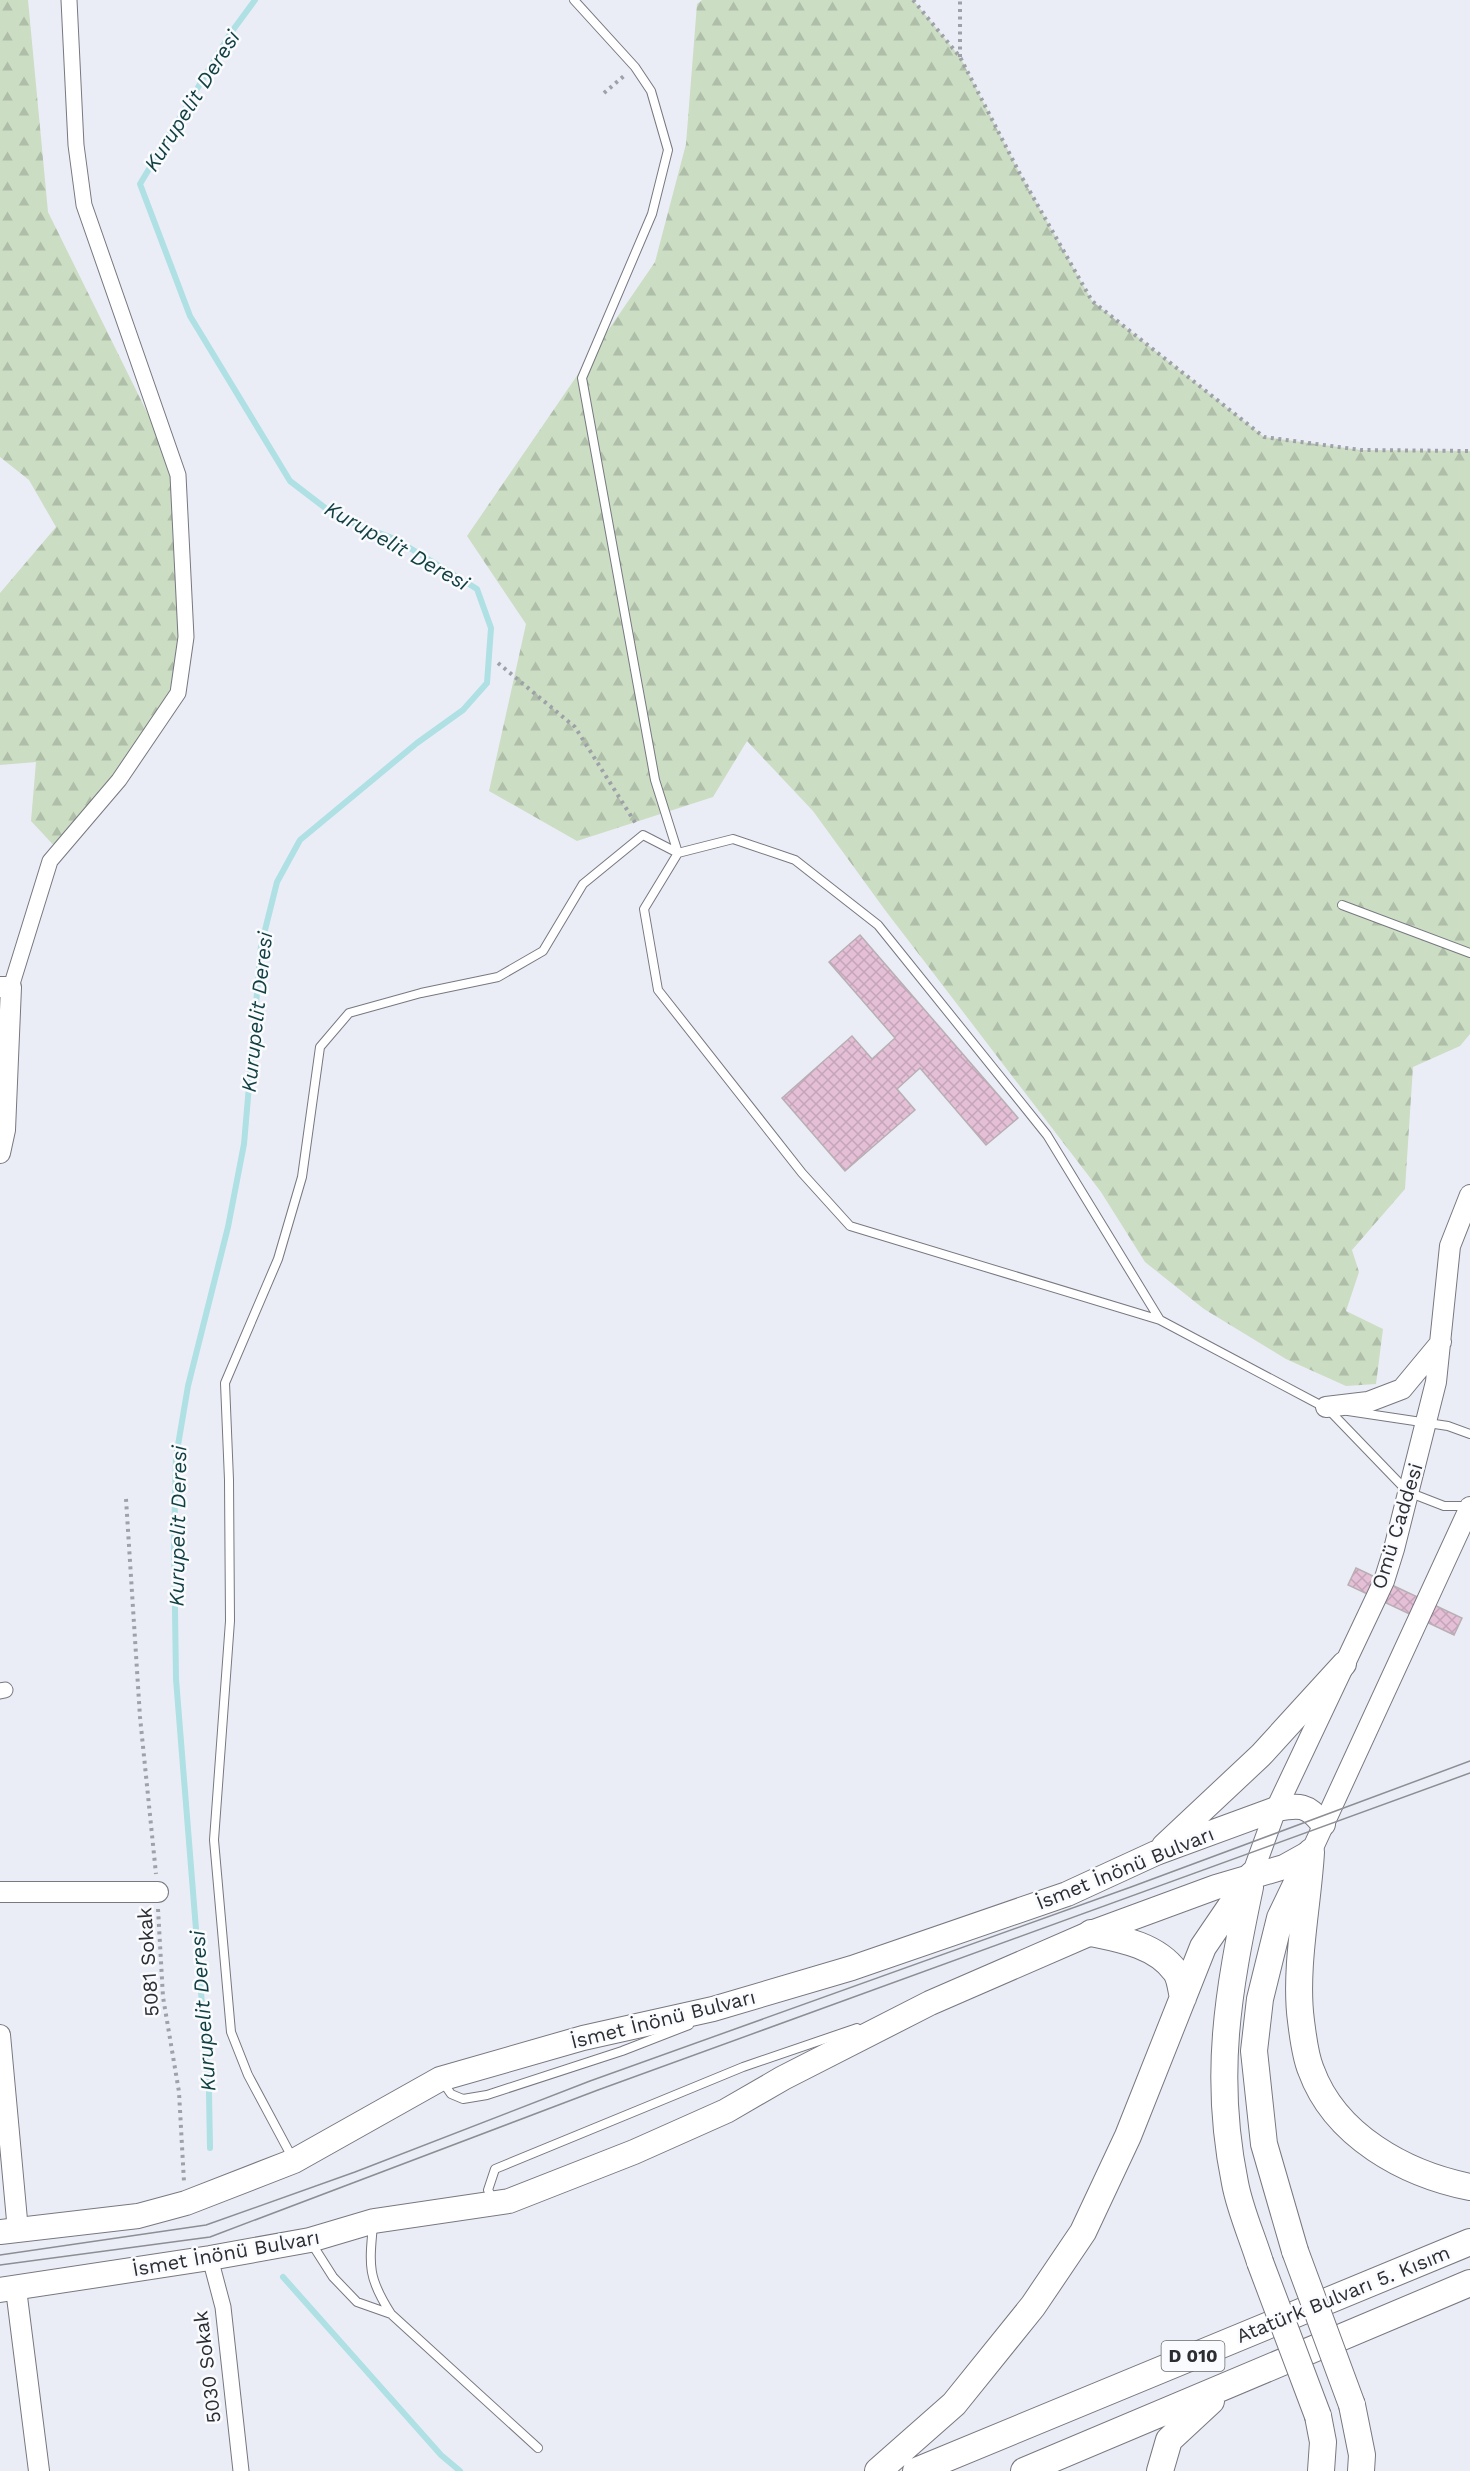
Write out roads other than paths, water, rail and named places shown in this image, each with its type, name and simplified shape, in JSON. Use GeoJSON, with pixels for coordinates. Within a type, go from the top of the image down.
{"type":"FeatureCollection","features":[{"type":"Feature","properties":{"kind":"highway"},"geometry":{"type":"LineString","coordinates":[[1311,1852],[1301,1954],[1300,2019],[1311,2070],[1332,2109],[1362,2140],[1399,2164],[1439,2181],[1470,2187]]}},
{"type":"Feature","properties":{"kind":"highway"},"geometry":{"type":"LineString","coordinates":[[1311,1852],[1280,1918],[1260,1999],[1254,2051],[1264,2144],[1295,2251],[1352,2405],[1362,2455],[1361,2471]]}},
{"type":"Feature","properties":{"kind":"highway"},"geometry":{"type":"LineString","coordinates":[[878,2471],[954,2404],[1033,2306],[1083,2232],[1128,2136],[1203,1947],[1252,1875]]}},
{"type":"Feature","properties":{"kind":"highway"},"geometry":{"type":"LineString","coordinates":[[1252,1875],[1231,1977],[1222,2066],[1225,2112],[1235,2184],[1260,2262],[1318,2416],[1323,2442],[1321,2471]]}},
{"type":"Feature","properties":{"kind":"highway"},"geometry":{"type":"LineString","coordinates":[[1091,1933],[1142,1946],[1161,1956],[1176,1972],[1183,1998]]}},
{"type":"Feature","properties":{"kind":"highway","name":"Atatürk Bulvarı 5. Kısım"},"geometry":{"type":"LineString","coordinates":[[916,2471],[1470,2242]]}},
{"type":"Feature","properties":{"kind":"highway","name":"Atatürk Bulvarı 5. Kısım"},"geometry":{"type":"LineString","coordinates":[[1024,2471],[1470,2283]]}},
{"type":"Feature","properties":{"kind":"highway"},"geometry":{"type":"LineString","coordinates":[[1160,2471],[1169,2440],[1199,2409],[1235,2383]]}},
{"type":"Feature","properties":{"kind":"main road"},"geometry":{"type":"LineString","coordinates":[[1156,1853],[1261,1755],[1344,1664]]}},
{"type":"Feature","properties":{"kind":"main road","name":"İsmet İnönü Bulvarı"},"geometry":{"type":"LineString","coordinates":[[9,2231],[138,2216],[186,2203],[294,2161],[440,2079],[583,2038],[713,2009],[852,1968],[1067,1894],[1156,1853],[1276,1809],[1295,1806],[1311,1809],[1323,1824]]}},
{"type":"Feature","properties":{"kind":"main road","name":"İsmet İnönü Bulvarı"},"geometry":{"type":"LineString","coordinates":[[8,2290],[310,2240],[374,2221],[509,2201],[634,2152],[726,2111],[783,2078],[930,2003],[1091,1933],[1252,1875],[1284,1867],[1311,1852]]}},
{"type":"Feature","properties":{"kind":"street"},"geometry":{"type":"LineString","coordinates":[[0,1152],[5,987],[50,861],[119,780],[178,693],[186,637],[178,475],[84,206],[76,145],[69,0]]}},
{"type":"Feature","properties":{"kind":"street","name":"Omü Caddesi"},"geometry":{"type":"LineString","coordinates":[[1252,1875],[1276,1809],[1384,1581],[1426,1424],[1442,1342],[1450,1246],[1470,1195]]}},
{"type":"Feature","properties":{"kind":"street"},"geometry":{"type":"LineString","coordinates":[[1326,1407],[1368,1402],[1402,1389],[1442,1342]]}},
{"type":"Feature","properties":{"kind":"street"},"geometry":{"type":"LineString","coordinates":[[1311,1852],[1470,1507]]}},
{"type":"Feature","properties":{"kind":"street"},"geometry":{"type":"LineString","coordinates":[[0,1892],[158,1892]]}},
{"type":"Feature","properties":{"kind":"street"},"geometry":{"type":"LineString","coordinates":[[0,2035],[9,2231]]}},
{"type":"Feature","properties":{"kind":"street","name":"5030 Sokak"},"geometry":{"type":"LineString","coordinates":[[210,2258],[223,2307],[241,2471]]}},
{"type":"Feature","properties":{"kind":"street"},"geometry":{"type":"LineString","coordinates":[[8,2290],[39,2471]]}},
{"type":"Feature","properties":{"kind":"lane"},"geometry":{"type":"LineString","coordinates":[[574,0],[635,67],[651,91],[668,150],[652,214],[582,378],[655,780],[678,853],[644,909],[658,990],[802,1173],[850,1226],[1160,1320],[1326,1407],[1456,1428],[1470,1434]]}},
{"type":"Feature","properties":{"kind":"lane"},"geometry":{"type":"LineString","coordinates":[[294,2161],[248,2075],[231,2032],[220,1911],[214,1840],[230,1621],[229,1480],[225,1383],[278,1259],[299,1188],[320,1047],[349,1013],[421,993],[498,977],[543,951],[583,884],[643,835],[678,853],[733,839],[795,860],[878,925],[1047,1136],[1160,1320]]}},
{"type":"Feature","properties":{"kind":"lane"},"geometry":{"type":"LineString","coordinates":[[1342,905],[1470,953]]}},
{"type":"Feature","properties":{"kind":"lane"},"geometry":{"type":"LineString","coordinates":[[1326,1407],[1408,1492],[1444,1506],[1470,1507]]}},
{"type":"Feature","properties":{"kind":"lane"},"geometry":{"type":"LineString","coordinates":[[711,2019],[852,1968]]}},
{"type":"Feature","properties":{"kind":"lane"},"geometry":{"type":"LineString","coordinates":[[495,2202],[488,2190],[495,2169],[743,2067],[930,2003]]}},
{"type":"Feature","properties":{"kind":"lane"},"geometry":{"type":"LineString","coordinates":[[440,2079],[451,2094],[464,2099],[487,2095],[700,2022]]}},
{"type":"Feature","properties":{"kind":"lane"},"geometry":{"type":"LineString","coordinates":[[374,2221],[369,2270],[379,2296],[391,2314],[538,2448]]}},
{"type":"Feature","properties":{"kind":"lane"},"geometry":{"type":"LineString","coordinates":[[310,2240],[333,2277],[357,2302],[391,2314]]}},
{"type":"Feature","properties":{"kind":"waterway","name":"Kurupelit Deresi"},"geometry":{"type":"LineString","coordinates":[[210,2148],[209,2092],[176,1679],[174,1541],[176,1457],[188,1386],[228,1227],[244,1144],[261,946],[277,882],[300,840],[417,743],[463,710],[487,683],[491,628],[477,589],[395,539],[337,517],[290,481],[190,316],[140,184],[230,34],[255,0]]}},
{"type":"Feature","properties":{"kind":"waterway","name":"Kurupelit Deresi"},"geometry":{"type":"LineString","coordinates":[[283,2277],[441,2455],[460,2471]]}},
{"type":"Feature","properties":{"kind":"tram line"},"geometry":{"type":"LineString","coordinates":[[0,2255],[206,2225],[355,2172],[590,2081],[1131,1887],[1470,1761]]}},
{"type":"Feature","properties":{"kind":"tram line"},"geometry":{"type":"LineString","coordinates":[[0,2265],[210,2237],[598,2090],[1470,1773]]}}]}
